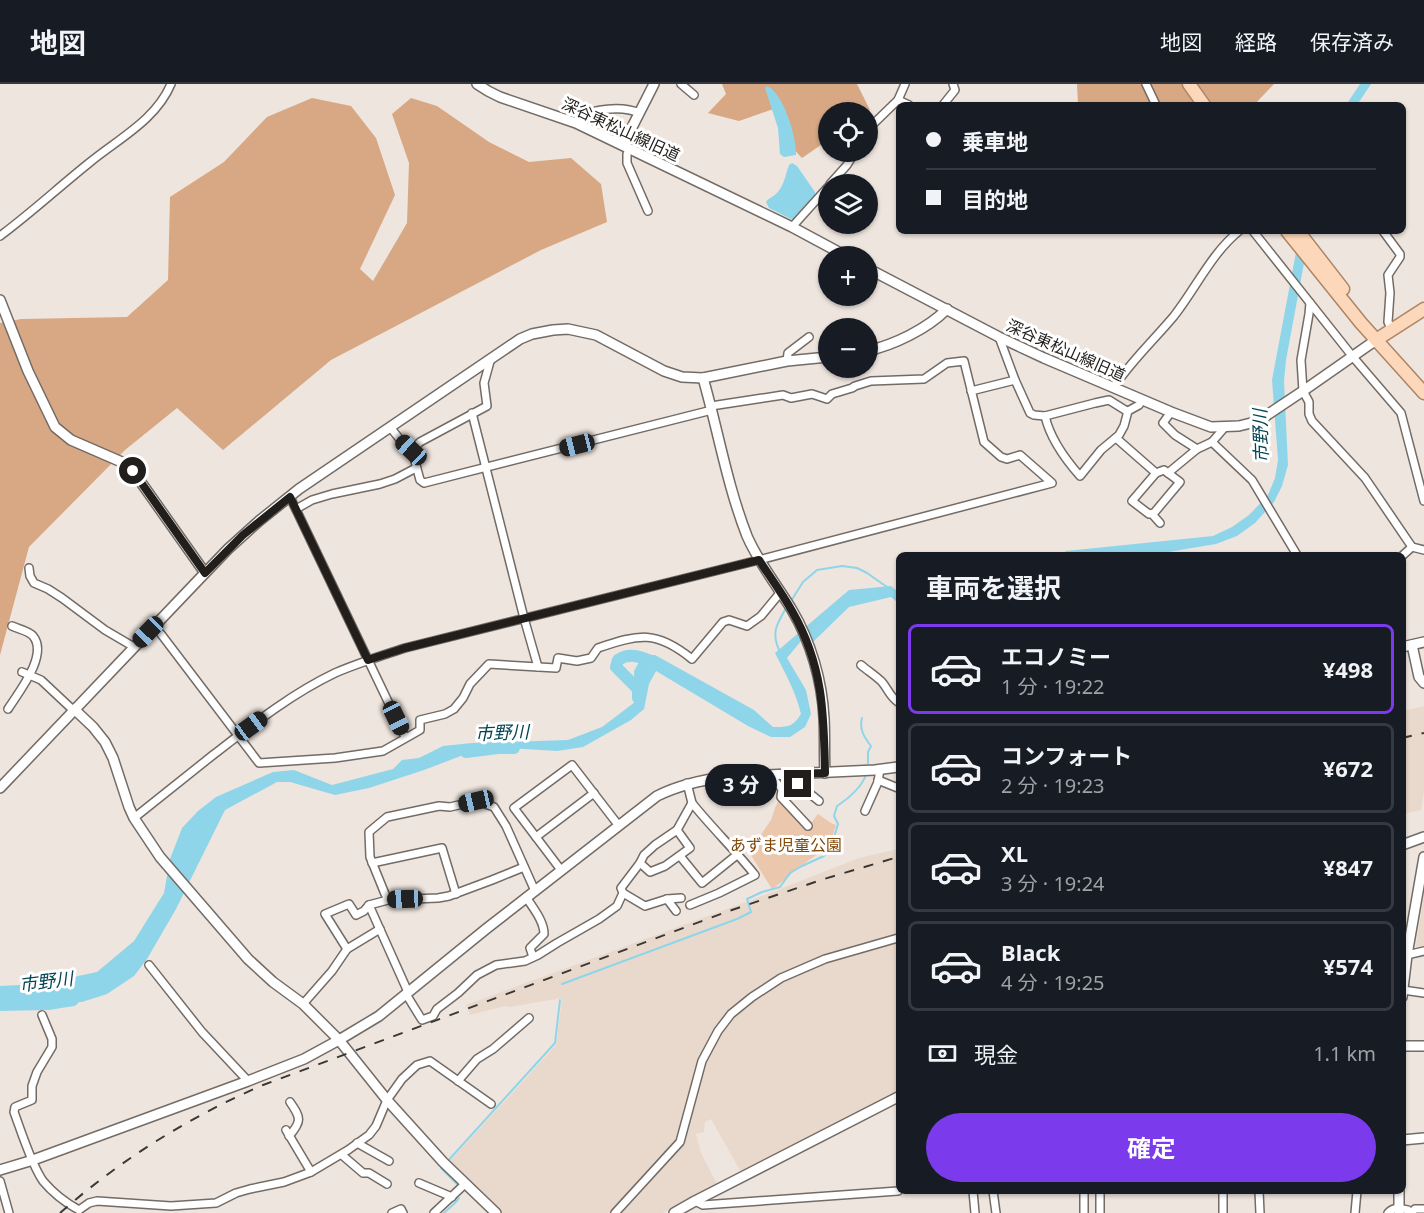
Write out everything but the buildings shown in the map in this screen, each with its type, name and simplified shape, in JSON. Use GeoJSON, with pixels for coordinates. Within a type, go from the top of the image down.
{"type":"FeatureCollection","features":[{"type":"Feature","properties":{"kind":"main road"},"geometry":{"type":"LineString","coordinates":[[1180,84],[1192,102]]}},
{"type":"Feature","properties":{"kind":"main road"},"geometry":{"type":"LineString","coordinates":[[1189,84],[1202,102]]}},
{"type":"Feature","properties":{"kind":"main road"},"geometry":{"type":"LineString","coordinates":[[1290,234],[1424,381]]}},
{"type":"Feature","properties":{"kind":"main road"},"geometry":{"type":"LineString","coordinates":[[1300,234],[1317,263]]}},
{"type":"Feature","properties":{"kind":"main road"},"geometry":{"type":"LineString","coordinates":[[1383,335],[1424,309]]}},
{"type":"Feature","properties":{"kind":"main road"},"geometry":{"type":"LineString","coordinates":[[1383,335],[1424,393]]}},
{"type":"Feature","properties":{"kind":"street"},"geometry":{"type":"LineString","coordinates":[[0,236],[31,213],[88,163],[140,125],[156,109],[171,84]]}},
{"type":"Feature","properties":{"kind":"street","name":"深谷東松山線旧道"},"geometry":{"type":"LineString","coordinates":[[477,84],[500,97],[576,123],[827,246]]}},
{"type":"Feature","properties":{"kind":"street"},"geometry":{"type":"LineString","coordinates":[[648,211],[627,163],[626,147],[639,113],[654,84]]}},
{"type":"Feature","properties":{"kind":"street"},"geometry":{"type":"LineString","coordinates":[[681,84],[694,95]]}},
{"type":"Feature","properties":{"kind":"street"},"geometry":{"type":"LineString","coordinates":[[878,119],[898,100],[905,84]]}},
{"type":"Feature","properties":{"kind":"street"},"geometry":{"type":"LineString","coordinates":[[945,102],[955,90],[953,84]]}},
{"type":"Feature","properties":{"kind":"street"},"geometry":{"type":"LineString","coordinates":[[1146,84],[1155,102]]}},
{"type":"Feature","properties":{"kind":"street"},"geometry":{"type":"LineString","coordinates":[[898,100],[902,102]]}},
{"type":"Feature","properties":{"kind":"street"},"geometry":{"type":"LineString","coordinates":[[576,123],[579,118],[603,109],[639,113]]}},
{"type":"Feature","properties":{"kind":"street"},"geometry":{"type":"LineString","coordinates":[[840,174],[850,162]]}},
{"type":"Feature","properties":{"kind":"street"},"geometry":{"type":"LineString","coordinates":[[792,227],[818,198]]}},
{"type":"Feature","properties":{"kind":"street"},"geometry":{"type":"LineString","coordinates":[[1110,400],[1122,375],[1174,315],[1210,262],[1236,234]]}},
{"type":"Feature","properties":{"kind":"street"},"geometry":{"type":"LineString","coordinates":[[1255,234],[1353,357],[1401,413],[1424,501]]}},
{"type":"Feature","properties":{"kind":"street"},"geometry":{"type":"LineString","coordinates":[[1301,393],[1383,335],[1388,322],[1390,293],[1388,275],[1400,257],[1385,234]]}},
{"type":"Feature","properties":{"kind":"street","name":"深谷東松山線旧道"},"geometry":{"type":"LineString","coordinates":[[878,276],[1044,358],[1211,427],[1245,424],[1261,419],[1301,393]]}},
{"type":"Feature","properties":{"kind":"street"},"geometry":{"type":"LineString","coordinates":[[0,300],[28,371],[55,427],[71,440],[124,463],[133,471],[205,573]]}},
{"type":"Feature","properties":{"kind":"street"},"geometry":{"type":"LineString","coordinates":[[1310,302],[1301,360],[1301,393],[1309,402],[1309,414],[1312,421],[1365,478],[1412,547],[1424,550]]}},
{"type":"Feature","properties":{"kind":"street"},"geometry":{"type":"LineString","coordinates":[[878,348],[920,330],[947,309]]}},
{"type":"Feature","properties":{"kind":"street"},"geometry":{"type":"LineString","coordinates":[[0,788],[243,535],[290,497],[520,339],[543,331],[568,329],[596,335],[664,371],[682,377],[703,378],[787,361],[818,358]]}},
{"type":"Feature","properties":{"kind":"street"},"geometry":{"type":"LineString","coordinates":[[787,361],[788,353],[809,337]]}},
{"type":"Feature","properties":{"kind":"street"},"geometry":{"type":"LineString","coordinates":[[999,337],[1030,413],[1045,416],[1110,400],[1128,411]]}},
{"type":"Feature","properties":{"kind":"street"},"geometry":{"type":"LineString","coordinates":[[411,450],[420,442],[487,406],[484,383],[491,358]]}},
{"type":"Feature","properties":{"kind":"street"},"geometry":{"type":"LineString","coordinates":[[134,818],[279,705],[335,673],[368,660],[405,648],[759,560],[1052,483],[1020,455],[1011,459],[1001,457],[984,442],[964,361],[947,363],[924,379],[871,381],[831,394],[827,399],[812,394],[791,398],[783,395],[712,408],[424,483],[420,480],[411,450],[390,427]]}},
{"type":"Feature","properties":{"kind":"street"},"geometry":{"type":"LineString","coordinates":[[703,378],[730,485],[748,539],[796,619],[811,652],[821,690],[825,773]]}},
{"type":"Feature","properties":{"kind":"street"},"geometry":{"type":"LineString","coordinates":[[971,391],[1015,380]]}},
{"type":"Feature","properties":{"kind":"street"},"geometry":{"type":"LineString","coordinates":[[1045,416],[1060,449],[1080,476],[1101,450],[1116,438],[1124,426],[1128,411],[1140,405],[1142,400]]}},
{"type":"Feature","properties":{"kind":"street"},"geometry":{"type":"LineString","coordinates":[[1171,412],[1162,423],[1197,449]]}},
{"type":"Feature","properties":{"kind":"street"},"geometry":{"type":"LineString","coordinates":[[472,413],[538,667]]}},
{"type":"Feature","properties":{"kind":"street"},"geometry":{"type":"LineString","coordinates":[[1168,472],[1174,470],[1197,449],[1212,442],[1225,427]]}},
{"type":"Feature","properties":{"kind":"street"},"geometry":{"type":"LineString","coordinates":[[1116,438],[1156,473]]}},
{"type":"Feature","properties":{"kind":"street"},"geometry":{"type":"LineString","coordinates":[[1212,442],[1252,480],[1295,552]]}},
{"type":"Feature","properties":{"kind":"street"},"geometry":{"type":"LineString","coordinates":[[296,510],[312,500],[380,484],[416,468]]}},
{"type":"Feature","properties":{"kind":"street"},"geometry":{"type":"LineString","coordinates":[[1152,514],[1180,482],[1164,470],[1156,473],[1132,501],[1152,514],[1160,523]]}},
{"type":"Feature","properties":{"kind":"street"},"geometry":{"type":"LineString","coordinates":[[290,497],[405,737]]}},
{"type":"Feature","properties":{"kind":"street"},"geometry":{"type":"LineString","coordinates":[[1406,552],[1412,547]]}},
{"type":"Feature","properties":{"kind":"street"},"geometry":{"type":"LineString","coordinates":[[29,568],[34,583],[48,589],[105,630],[134,647]]}},
{"type":"Feature","properties":{"kind":"street"},"geometry":{"type":"LineString","coordinates":[[161,634],[259,763],[335,758],[383,751],[420,730],[420,720],[445,714],[454,709],[470,684],[489,664],[556,668],[558,658],[577,661],[591,657],[598,648],[644,636],[657,638],[674,645],[692,659],[723,622],[729,620],[747,626],[761,616],[780,592]]}},
{"type":"Feature","properties":{"kind":"street"},"geometry":{"type":"LineString","coordinates":[[8,709],[30,675],[38,652],[34,636],[12,626]]}},
{"type":"Feature","properties":{"kind":"street"},"geometry":{"type":"LineString","coordinates":[[1424,642],[1407,646],[1419,677],[1424,683]]}},
{"type":"Feature","properties":{"kind":"street"},"geometry":{"type":"LineString","coordinates":[[861,665],[884,684],[891,697],[896,701]]}},
{"type":"Feature","properties":{"kind":"street"},"geometry":{"type":"LineString","coordinates":[[22,672],[41,680],[50,687],[93,727],[105,742],[113,758],[129,807],[144,835],[248,959],[273,982],[303,1004],[339,1040],[387,1100],[444,1164],[496,1213]]}},
{"type":"Feature","properties":{"kind":"street"},"geometry":{"type":"LineString","coordinates":[[561,870],[514,808],[572,765],[619,826]]}},
{"type":"Feature","properties":{"kind":"street"},"geometry":{"type":"LineString","coordinates":[[0,1170],[248,1081],[304,1059],[339,1040],[380,1016],[526,897],[657,796],[672,788],[687,783],[726,777],[896,767]]}},
{"type":"Feature","properties":{"kind":"street"},"geometry":{"type":"LineString","coordinates":[[865,811],[878,780],[880,769]]}},
{"type":"Feature","properties":{"kind":"street"},"geometry":{"type":"LineString","coordinates":[[794,774],[798,784],[819,801]]}},
{"type":"Feature","properties":{"kind":"street"},"geometry":{"type":"LineString","coordinates":[[770,775],[782,789],[781,797],[808,825]]}},
{"type":"Feature","properties":{"kind":"street"},"geometry":{"type":"LineString","coordinates":[[878,780],[896,787]]}},
{"type":"Feature","properties":{"kind":"street"},"geometry":{"type":"LineString","coordinates":[[687,783],[692,802],[755,875],[690,905]]}},
{"type":"Feature","properties":{"kind":"street"},"geometry":{"type":"LineString","coordinates":[[536,837],[594,793]]}},
{"type":"Feature","properties":{"kind":"street"},"geometry":{"type":"LineString","coordinates":[[388,900],[370,857],[369,832],[387,817],[476,801],[494,807],[506,826],[535,891]]}},
{"type":"Feature","properties":{"kind":"street"},"geometry":{"type":"LineString","coordinates":[[369,905],[407,993],[422,1020],[433,1016],[437,1009],[477,975],[496,965],[525,961],[617,906],[623,893],[621,888],[644,855],[677,830],[692,802]]}},
{"type":"Feature","properties":{"kind":"street"},"geometry":{"type":"LineString","coordinates":[[640,863],[650,872],[665,866],[690,849],[677,830]]}},
{"type":"Feature","properties":{"kind":"street"},"geometry":{"type":"LineString","coordinates":[[1406,844],[1424,837]]}},
{"type":"Feature","properties":{"kind":"street"},"geometry":{"type":"LineString","coordinates":[[372,863],[442,848],[456,894]]}},
{"type":"Feature","properties":{"kind":"street"},"geometry":{"type":"LineString","coordinates":[[680,856],[702,883],[738,854]]}},
{"type":"Feature","properties":{"kind":"street"},"geometry":{"type":"LineString","coordinates":[[1406,950],[1422,877],[1424,857]]}},
{"type":"Feature","properties":{"kind":"street"},"geometry":{"type":"LineString","coordinates":[[347,949],[325,914],[349,904],[356,915],[369,905],[388,900],[438,898],[456,894],[524,867]]}},
{"type":"Feature","properties":{"kind":"street"},"geometry":{"type":"LineString","coordinates":[[623,893],[645,906],[667,899],[681,898]]}},
{"type":"Feature","properties":{"kind":"street"},"geometry":{"type":"LineString","coordinates":[[526,897],[540,918],[544,929],[544,934],[530,948],[533,957]]}},
{"type":"Feature","properties":{"kind":"street"},"geometry":{"type":"LineString","coordinates":[[667,899],[676,911]]}},
{"type":"Feature","properties":{"kind":"street"},"geometry":{"type":"LineString","coordinates":[[303,1004],[347,949],[380,929]]}},
{"type":"Feature","properties":{"kind":"street"},"geometry":{"type":"LineString","coordinates":[[615,1213],[680,1142],[702,1061],[718,1030],[731,1014],[781,978],[825,959],[896,939]]}},
{"type":"Feature","properties":{"kind":"street"},"geometry":{"type":"LineString","coordinates":[[1406,955],[1424,951]]}},
{"type":"Feature","properties":{"kind":"street"},"geometry":{"type":"LineString","coordinates":[[149,965],[202,1032],[248,1081]]}},
{"type":"Feature","properties":{"kind":"street"},"geometry":{"type":"LineString","coordinates":[[1406,990],[1424,993]]}},
{"type":"Feature","properties":{"kind":"street"},"geometry":{"type":"LineString","coordinates":[[42,1015],[52,1039],[52,1047],[32,1086],[32,1100],[15,1107],[14,1112],[43,1180],[64,1202],[79,1210],[97,1201],[171,1206],[216,1203],[243,1191],[285,1182],[311,1172],[342,1155],[369,1135],[376,1126],[387,1100],[402,1079],[417,1065],[430,1060],[491,1104]]}},
{"type":"Feature","properties":{"kind":"street"},"geometry":{"type":"LineString","coordinates":[[458,1080],[477,1059],[529,1018]]}},
{"type":"Feature","properties":{"kind":"street"},"geometry":{"type":"LineString","coordinates":[[1406,1046],[1424,1046]]}},
{"type":"Feature","properties":{"kind":"street"},"geometry":{"type":"LineString","coordinates":[[674,1213],[695,1200],[896,1098]]}},
{"type":"Feature","properties":{"kind":"street"},"geometry":{"type":"LineString","coordinates":[[290,1102],[299,1119],[298,1126],[287,1133],[311,1172]]}},
{"type":"Feature","properties":{"kind":"street"},"geometry":{"type":"LineString","coordinates":[[1406,1140],[1424,1138]]}},
{"type":"Feature","properties":{"kind":"street"},"geometry":{"type":"LineString","coordinates":[[357,1143],[389,1161]]}},
{"type":"Feature","properties":{"kind":"street"},"geometry":{"type":"LineString","coordinates":[[342,1155],[363,1173],[369,1173],[387,1184]]}},
{"type":"Feature","properties":{"kind":"street"},"geometry":{"type":"LineString","coordinates":[[0,1182],[9,1213]]}},
{"type":"Feature","properties":{"kind":"street"},"geometry":{"type":"LineString","coordinates":[[419,1183],[452,1197]]}},
{"type":"Feature","properties":{"kind":"street"},"geometry":{"type":"LineString","coordinates":[[434,1213],[465,1184]]}},
{"type":"Feature","properties":{"kind":"street"},"geometry":{"type":"LineString","coordinates":[[695,1200],[703,1205],[896,1191]]}},
{"type":"Feature","properties":{"kind":"street"},"geometry":{"type":"LineString","coordinates":[[973,1194],[975,1213]]}},
{"type":"Feature","properties":{"kind":"street"},"geometry":{"type":"LineString","coordinates":[[993,1194],[996,1213]]}},
{"type":"Feature","properties":{"kind":"street"},"geometry":{"type":"LineString","coordinates":[[1084,1194],[1084,1213]]}},
{"type":"Feature","properties":{"kind":"street"},"geometry":{"type":"LineString","coordinates":[[1100,1194],[1100,1213]]}},
{"type":"Feature","properties":{"kind":"street"},"geometry":{"type":"LineString","coordinates":[[1224,1194],[1224,1213]]}},
{"type":"Feature","properties":{"kind":"street"},"geometry":{"type":"LineString","coordinates":[[1260,1194],[1260,1213]]}},
{"type":"Feature","properties":{"kind":"street"},"geometry":{"type":"LineString","coordinates":[[1355,1213],[1357,1194]]}},
{"type":"Feature","properties":{"kind":"street"},"geometry":{"type":"LineString","coordinates":[[1399,1194],[1399,1210]]}},
{"type":"Feature","properties":{"kind":"street"},"geometry":{"type":"LineString","coordinates":[[392,1213],[401,1209],[403,1213]]}},
{"type":"Feature","properties":{"kind":"street"},"geometry":{"type":"LineString","coordinates":[[1388,1213],[1392,1209],[1408,1210],[1411,1213],[1415,1209],[1424,1209]]}},
{"type":"Feature","properties":{"kind":"shaded area"},"geometry":{"type":"Polygon","coordinates":[[[722,84],[857,84],[866,102],[818,102],[818,147],[802,158],[787,142],[779,107],[739,121],[708,113],[726,94],[722,84]]]}},
{"type":"Feature","properties":{"kind":"shaded area"},"geometry":{"type":"Polygon","coordinates":[[[1077,84],[1274,84],[1257,102],[1078,102],[1077,84]]]}},
{"type":"Feature","properties":{"kind":"shaded area"},"geometry":{"type":"Polygon","coordinates":[[[312,98],[351,106],[376,138],[395,195],[360,269],[373,281],[407,223],[409,163],[392,114],[411,98],[437,106],[489,142],[529,162],[571,158],[601,184],[607,222],[541,250],[331,360],[223,450],[177,408],[125,450],[29,547],[0,655],[0,323],[21,319],[127,317],[168,280],[170,197],[224,162],[267,117],[312,98]]]}},
{"type":"Feature","properties":{"kind":"shaded area"},"geometry":{"type":"Polygon","coordinates":[[[1424,706],[1424,791],[1421,810],[1406,813],[1406,710],[1424,706]]]}},
{"type":"Feature","properties":{"kind":"shaded area"},"geometry":{"type":"Polygon","coordinates":[[[896,849],[896,1093],[741,1172],[711,1119],[705,1122],[704,1132],[696,1134],[701,1153],[717,1184],[663,1213],[503,1213],[449,1162],[556,1045],[562,998],[505,1006],[470,1015],[466,1005],[859,858],[896,849]]]}},
{"type":"Feature","properties":{"kind":"shaded area"},"geometry":{"type":"Polygon","coordinates":[[[1424,893],[1424,948],[1419,949],[1416,946],[1424,893]]]}},
{"type":"Feature","properties":{"kind":"green space","name":"あずま児童公園"},"geometry":{"type":"Polygon","coordinates":[[[779,799],[808,827],[818,814],[836,825],[829,846],[772,889],[749,852],[771,820],[779,799]]]}},
{"type":"Feature","properties":{"kind":"water"},"geometry":{"type":"Polygon","coordinates":[[[1360,84],[1371,84],[1359,102],[1348,102],[1360,84]]]}},
{"type":"Feature","properties":{"kind":"water"},"geometry":{"type":"Polygon","coordinates":[[[767,86],[778,97],[788,116],[796,155],[784,157],[780,154],[778,128],[765,88],[767,86]]]}},
{"type":"Feature","properties":{"kind":"water"},"geometry":{"type":"Polygon","coordinates":[[[792,163],[797,166],[815,192],[815,195],[793,220],[769,208],[766,202],[779,190],[789,165],[792,163]]]}},
{"type":"Feature","properties":{"kind":"water"},"geometry":{"type":"Polygon","coordinates":[[[1299,234],[1309,234],[1284,381],[1288,465],[1282,486],[1274,502],[1255,523],[1237,536],[1216,544],[1168,552],[1065,552],[1213,536],[1249,515],[1268,495],[1275,478],[1278,460],[1272,380],[1299,234]]]}},
{"type":"Feature","properties":{"kind":"water"},"geometry":{"type":"Polygon","coordinates":[[[891,586],[896,590],[896,601],[891,597],[849,607],[814,641],[801,641],[787,658],[806,690],[811,714],[805,727],[790,737],[771,737],[748,726],[656,671],[649,684],[644,709],[631,720],[583,747],[557,751],[491,747],[369,788],[335,795],[290,782],[277,782],[225,810],[176,909],[147,959],[134,976],[107,994],[82,1002],[0,1005],[0,986],[41,984],[97,972],[134,941],[164,893],[170,859],[182,828],[216,797],[273,772],[294,770],[332,785],[393,769],[402,760],[419,758],[443,746],[568,740],[602,727],[635,702],[634,671],[643,655],[655,655],[754,710],[773,727],[790,725],[801,714],[793,690],[775,653],[849,590],[891,586]]]}},
{"type":"Feature","properties":{"kind":"waterway"},"geometry":{"type":"LineString","coordinates":[[791,601],[803,582],[817,570],[842,566],[857,568],[887,587]]}},
{"type":"Feature","properties":{"kind":"waterway"},"geometry":{"type":"LineString","coordinates":[[779,650],[775,633],[786,608]]}},
{"type":"Feature","properties":{"kind":"waterway","name":"市野川"},"geometry":{"type":"LineString","coordinates":[[638,698],[638,689],[616,667],[618,660],[632,656],[655,663]]}},
{"type":"Feature","properties":{"kind":"waterway"},"geometry":{"type":"LineString","coordinates":[[862,718],[863,733],[871,746],[868,752],[868,763]]}},
{"type":"Feature","properties":{"kind":"waterway","name":"市野川"},"geometry":{"type":"LineString","coordinates":[[466,752],[514,748]]}},
{"type":"Feature","properties":{"kind":"waterway"},"geometry":{"type":"LineString","coordinates":[[562,984],[751,912],[747,899],[780,887],[790,873],[824,856],[831,847],[838,824],[834,816],[837,806],[854,792],[866,775]]}},
{"type":"Feature","properties":{"kind":"waterway","name":"市野川"},"geometry":{"type":"LineString","coordinates":[[0,1005],[48,1004],[73,1000]]}},
{"type":"Feature","properties":{"kind":"waterway"},"geometry":{"type":"LineString","coordinates":[[446,1163],[555,1043],[560,1000]]}},
{"type":"Feature","properties":{"kind":"waterway"},"geometry":{"type":"LineString","coordinates":[[442,1167],[457,1184]]}},
{"type":"Feature","properties":{"kind":"waterway"},"geometry":{"type":"LineString","coordinates":[[444,1213],[459,1198]]}},
{"type":"Feature","properties":{"kind":"railway"},"geometry":{"type":"LineString","coordinates":[[1406,737],[1424,733]]}},
{"type":"Feature","properties":{"kind":"railway"},"geometry":{"type":"LineString","coordinates":[[60,1213],[107,1175],[156,1141],[208,1111],[263,1085],[726,912],[896,858]]}},
{"type":"Feature","properties":{"kind":"route"},"geometry":{"type":"LineString","coordinates":[[133,471],[205,573],[243,535],[290,497],[368,660],[405,648],[759,560],[792,610],[811,652],[821,690],[825,773],[794,774],[798,784]]}}]}
